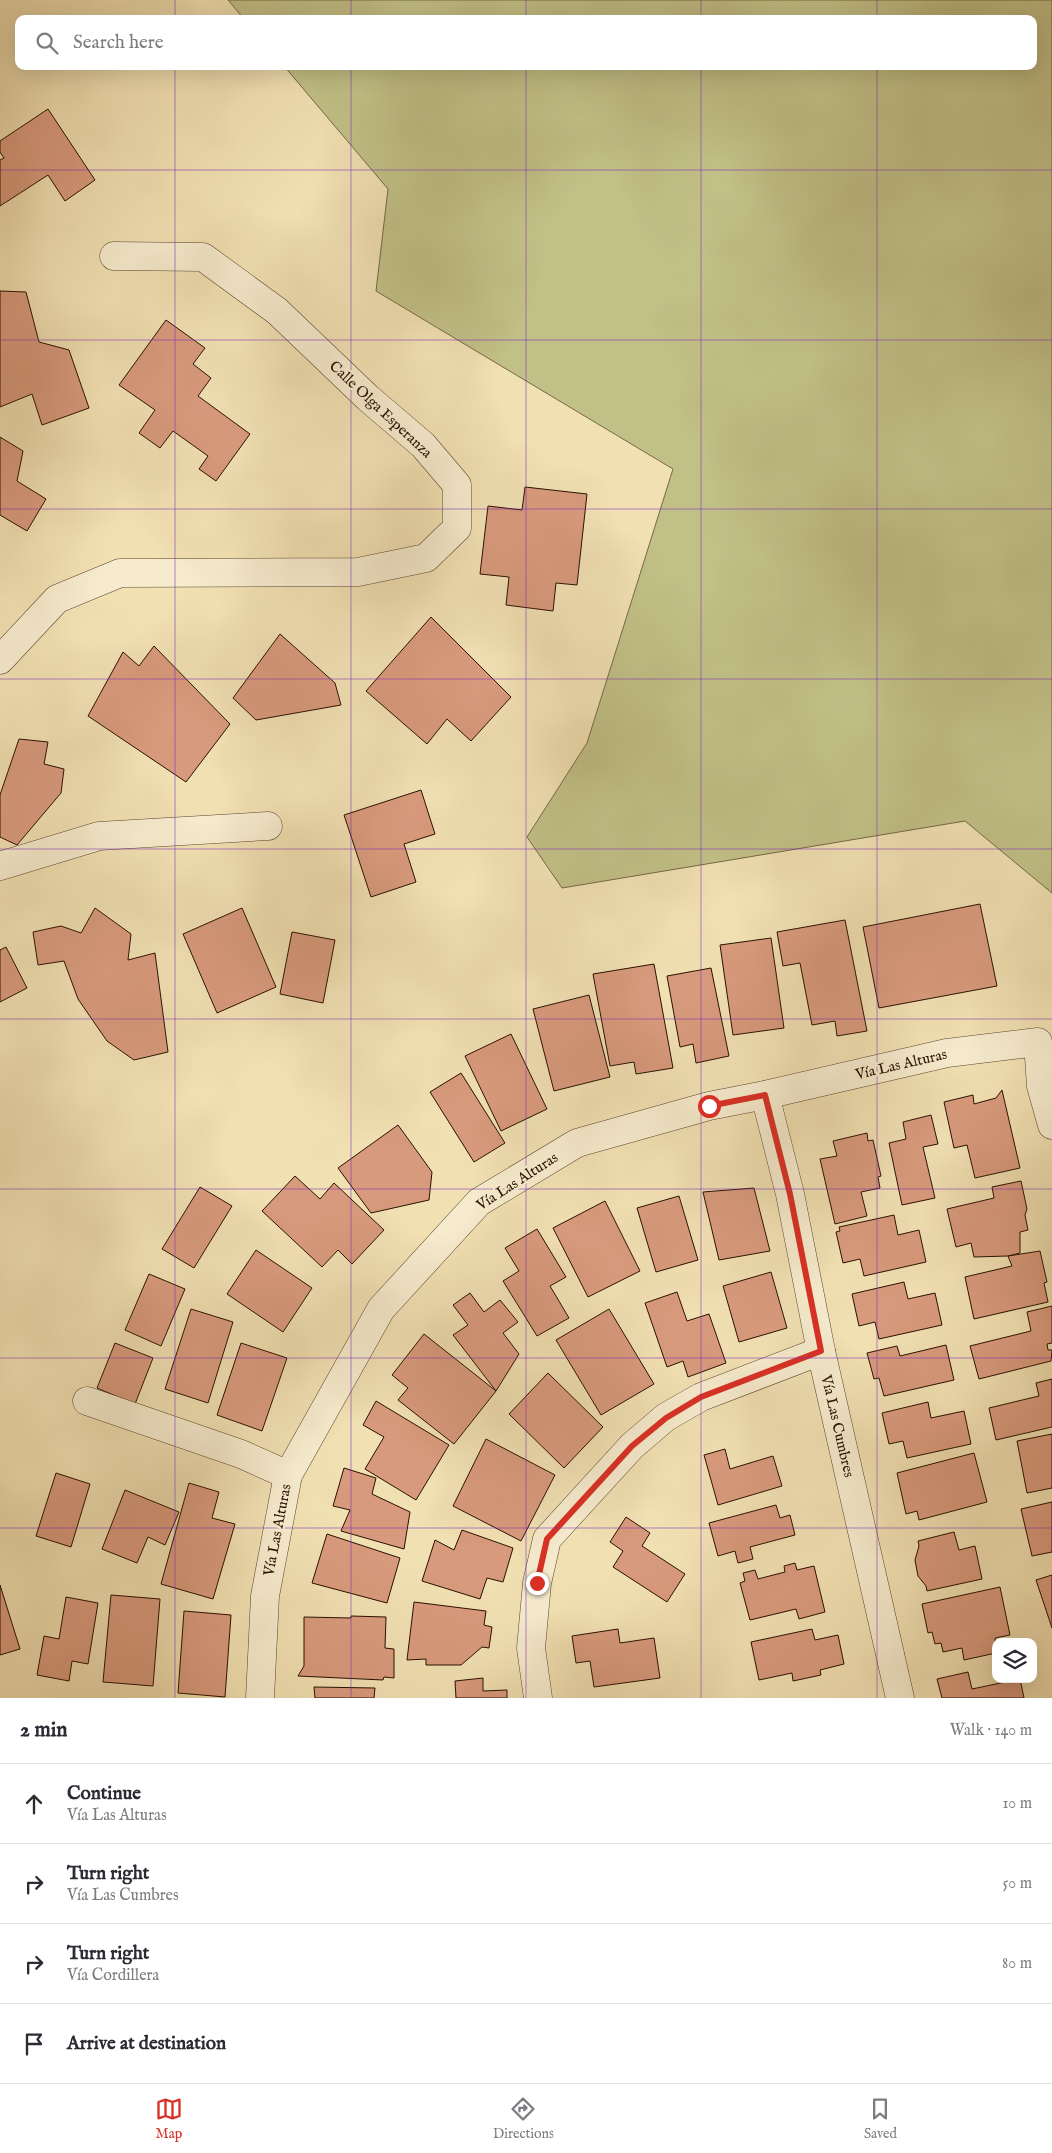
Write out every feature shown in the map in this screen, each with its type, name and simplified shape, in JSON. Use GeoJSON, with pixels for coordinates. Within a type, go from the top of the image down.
{"type":"FeatureCollection","features":[{"type":"Feature","properties":{"kind":"street","name":"Calle Olga Esperanza"},"geometry":{"type":"LineString","coordinates":[[0,660],[56,599],[120,573],[358,572],[426,558],[457,528],[457,486],[423,445],[368,398],[277,311],[203,258],[114,256]]}},
{"type":"Feature","properties":{"kind":"street"},"geometry":{"type":"LineString","coordinates":[[0,866],[99,836],[268,826]]}},
{"type":"Feature","properties":{"kind":"street","name":"Vía Las Alturas"},"geometry":{"type":"LineString","coordinates":[[260,1698],[265,1596],[288,1474],[381,1309],[479,1202],[577,1143],[709,1106],[947,1053],[1038,1042],[1041,1086],[1052,1125]]}},
{"type":"Feature","properties":{"kind":"street","name":"Vía Las Cumbres"},"geometry":{"type":"LineString","coordinates":[[765,1095],[790,1194],[821,1351],[900,1698]]}},
{"type":"Feature","properties":{"kind":"street"},"geometry":{"type":"LineString","coordinates":[[538,1698],[531,1648],[537,1583],[547,1539],[632,1446],[666,1418],[701,1397],[821,1351]]}},
{"type":"Feature","properties":{"kind":"street"},"geometry":{"type":"LineString","coordinates":[[87,1401],[241,1454],[288,1474]]}},
{"type":"Feature","properties":{"kind":"shaded area"},"geometry":{"type":"Polygon","coordinates":[[[228,0],[1052,0],[1052,893],[965,821],[562,888],[527,837],[587,743],[673,469],[376,291],[388,189],[287,70],[1037,70],[1037,15],[241,15],[228,0]]]}},
{"type":"Feature","properties":{"kind":"building"},"geometry":{"type":"Polygon","coordinates":[[[48,109],[95,180],[65,201],[48,175],[0,206],[0,160],[4,158],[0,152],[0,141],[48,109]]]}},
{"type":"Feature","properties":{"kind":"building"},"geometry":{"type":"Polygon","coordinates":[[[0,291],[26,292],[39,342],[69,350],[89,408],[42,425],[32,394],[0,407],[0,291]]]}},
{"type":"Feature","properties":{"kind":"building"},"geometry":{"type":"Polygon","coordinates":[[[166,320],[205,348],[193,364],[211,378],[198,396],[250,434],[216,481],[199,469],[208,456],[173,431],[160,448],[139,433],[155,410],[119,385],[166,320]]]}},
{"type":"Feature","properties":{"kind":"building"},"geometry":{"type":"Polygon","coordinates":[[[0,437],[23,451],[17,481],[46,499],[27,531],[0,515],[0,437]]]}},
{"type":"Feature","properties":{"kind":"building"},"geometry":{"type":"Polygon","coordinates":[[[525,487],[587,494],[577,585],[556,583],[553,611],[506,605],[509,577],[480,574],[488,506],[522,510],[525,487]]]}},
{"type":"Feature","properties":{"kind":"building"},"geometry":{"type":"Polygon","coordinates":[[[431,617],[511,697],[471,741],[447,719],[427,744],[366,691],[431,617]]]}},
{"type":"Feature","properties":{"kind":"building"},"geometry":{"type":"Polygon","coordinates":[[[280,634],[335,683],[341,705],[256,720],[233,698],[280,634]]]}},
{"type":"Feature","properties":{"kind":"building"},"geometry":{"type":"Polygon","coordinates":[[[154,646],[230,724],[186,782],[88,716],[123,652],[139,666],[154,646]]]}},
{"type":"Feature","properties":{"kind":"building"},"geometry":{"type":"Polygon","coordinates":[[[19,739],[48,742],[44,764],[64,769],[61,793],[17,845],[0,837],[0,795],[19,739]]]}},
{"type":"Feature","properties":{"kind":"building"},"geometry":{"type":"Polygon","coordinates":[[[421,790],[435,834],[404,844],[416,882],[371,897],[344,815],[421,790]]]}},
{"type":"Feature","properties":{"kind":"building"},"geometry":{"type":"Polygon","coordinates":[[[980,904],[997,986],[879,1008],[863,927],[980,904]]]}},
{"type":"Feature","properties":{"kind":"building"},"geometry":{"type":"Polygon","coordinates":[[[95,908],[131,934],[128,960],[155,953],[168,1052],[134,1060],[107,1041],[78,999],[64,961],[38,965],[33,932],[61,926],[81,933],[95,908]]]}},
{"type":"Feature","properties":{"kind":"building"},"geometry":{"type":"Polygon","coordinates":[[[242,908],[276,987],[217,1013],[183,934],[242,908]]]}},
{"type":"Feature","properties":{"kind":"building"},"geometry":{"type":"Polygon","coordinates":[[[845,920],[867,1031],[837,1036],[835,1021],[812,1025],[800,963],[783,966],[777,932],[845,920]]]}},
{"type":"Feature","properties":{"kind":"building"},"geometry":{"type":"Polygon","coordinates":[[[292,932],[335,940],[323,1003],[280,994],[292,932]]]}},
{"type":"Feature","properties":{"kind":"building"},"geometry":{"type":"Polygon","coordinates":[[[771,938],[784,1028],[733,1035],[720,945],[771,938]]]}},
{"type":"Feature","properties":{"kind":"building"},"geometry":{"type":"Polygon","coordinates":[[[6,947],[27,988],[0,1002],[0,950],[6,947]]]}},
{"type":"Feature","properties":{"kind":"building"},"geometry":{"type":"Polygon","coordinates":[[[654,964],[673,1068],[636,1074],[634,1062],[610,1066],[593,974],[654,964]]]}},
{"type":"Feature","properties":{"kind":"building"},"geometry":{"type":"Polygon","coordinates":[[[711,968],[729,1056],[696,1063],[693,1044],[680,1047],[667,976],[711,968]]]}},
{"type":"Feature","properties":{"kind":"building"},"geometry":{"type":"Polygon","coordinates":[[[589,995],[610,1077],[554,1091],[533,1009],[589,995]]]}},
{"type":"Feature","properties":{"kind":"building"},"geometry":{"type":"Polygon","coordinates":[[[511,1034],[547,1109],[501,1131],[465,1056],[511,1034]]]}},
{"type":"Feature","properties":{"kind":"building"},"geometry":{"type":"Polygon","coordinates":[[[461,1073],[505,1143],[474,1162],[430,1092],[461,1073]]]}},
{"type":"Feature","properties":{"kind":"building"},"geometry":{"type":"Polygon","coordinates":[[[1002,1090],[1020,1168],[975,1178],[967,1145],[954,1148],[944,1102],[973,1095],[974,1104],[996,1098],[1002,1090]]]}},
{"type":"Feature","properties":{"kind":"building"},"geometry":{"type":"Polygon","coordinates":[[[931,1115],[938,1144],[923,1147],[935,1198],[902,1205],[889,1143],[906,1139],[903,1122],[931,1115]]]}},
{"type":"Feature","properties":{"kind":"building"},"geometry":{"type":"Polygon","coordinates":[[[398,1125],[432,1172],[429,1200],[371,1213],[338,1168],[398,1125]]]}},
{"type":"Feature","properties":{"kind":"building"},"geometry":{"type":"Polygon","coordinates":[[[867,1133],[868,1141],[873,1140],[881,1176],[878,1177],[880,1188],[861,1192],[867,1216],[835,1224],[820,1159],[837,1156],[833,1141],[867,1133]]]}},
{"type":"Feature","properties":{"kind":"building"},"geometry":{"type":"Polygon","coordinates":[[[295,1176],[320,1199],[334,1183],[384,1230],[352,1264],[338,1250],[322,1267],[262,1211],[295,1176]]]}},
{"type":"Feature","properties":{"kind":"building"},"geometry":{"type":"Polygon","coordinates":[[[1021,1181],[1027,1209],[1025,1215],[1028,1230],[1020,1232],[1020,1253],[1008,1256],[974,1257],[971,1243],[956,1247],[947,1209],[994,1198],[992,1187],[1021,1181]]]}},
{"type":"Feature","properties":{"kind":"building"},"geometry":{"type":"Polygon","coordinates":[[[200,1187],[232,1206],[194,1268],[162,1249],[200,1187]]]}},
{"type":"Feature","properties":{"kind":"building"},"geometry":{"type":"Polygon","coordinates":[[[754,1188],[770,1251],[719,1260],[703,1192],[754,1188]]]}},
{"type":"Feature","properties":{"kind":"building"},"geometry":{"type":"Polygon","coordinates":[[[679,1196],[698,1260],[656,1272],[637,1208],[679,1196]]]}},
{"type":"Feature","properties":{"kind":"building"},"geometry":{"type":"Polygon","coordinates":[[[605,1201],[640,1271],[588,1297],[553,1228],[605,1201]]]}},
{"type":"Feature","properties":{"kind":"building"},"geometry":{"type":"Polygon","coordinates":[[[894,1215],[898,1235],[919,1230],[926,1262],[864,1276],[860,1259],[843,1263],[836,1232],[840,1231],[839,1227],[894,1215]]]}},
{"type":"Feature","properties":{"kind":"building"},"geometry":{"type":"Polygon","coordinates":[[[537,1229],[566,1277],[550,1286],[569,1318],[537,1336],[503,1281],[519,1271],[505,1248],[537,1229]]]}},
{"type":"Feature","properties":{"kind":"building"},"geometry":{"type":"Polygon","coordinates":[[[256,1250],[312,1288],[283,1332],[227,1294],[256,1250]]]}},
{"type":"Feature","properties":{"kind":"building"},"geometry":{"type":"Polygon","coordinates":[[[1040,1251],[1047,1282],[1044,1283],[1048,1302],[974,1319],[965,1277],[1012,1266],[1008,1256],[1040,1251]]]}},
{"type":"Feature","properties":{"kind":"building"},"geometry":{"type":"Polygon","coordinates":[[[771,1272],[787,1328],[739,1342],[723,1286],[771,1272]]]}},
{"type":"Feature","properties":{"kind":"building"},"geometry":{"type":"Polygon","coordinates":[[[149,1274],[185,1289],[161,1346],[125,1330],[149,1274]]]}},
{"type":"Feature","properties":{"kind":"building"},"geometry":{"type":"Polygon","coordinates":[[[904,1282],[908,1299],[935,1293],[942,1325],[879,1339],[875,1322],[859,1326],[852,1294],[904,1282]]]}},
{"type":"Feature","properties":{"kind":"building"},"geometry":{"type":"Polygon","coordinates":[[[677,1292],[687,1321],[709,1314],[726,1363],[688,1377],[683,1361],[667,1367],[645,1303],[677,1292]]]}},
{"type":"Feature","properties":{"kind":"building"},"geometry":{"type":"Polygon","coordinates":[[[470,1293],[484,1312],[500,1300],[518,1322],[503,1333],[519,1354],[496,1391],[453,1335],[468,1325],[453,1305],[470,1293]]]}},
{"type":"Feature","properties":{"kind":"building"},"geometry":{"type":"Polygon","coordinates":[[[1052,1306],[1052,1343],[1047,1344],[1048,1350],[1052,1350],[1051,1361],[979,1379],[970,1346],[1031,1331],[1027,1312],[1052,1306]]]}},
{"type":"Feature","properties":{"kind":"building"},"geometry":{"type":"Polygon","coordinates":[[[191,1309],[233,1322],[208,1403],[165,1389],[191,1309]]]}},
{"type":"Feature","properties":{"kind":"building"},"geometry":{"type":"Polygon","coordinates":[[[609,1309],[654,1384],[601,1415],[556,1340],[609,1309]]]}},
{"type":"Feature","properties":{"kind":"building"},"geometry":{"type":"Polygon","coordinates":[[[424,1334],[496,1391],[454,1444],[398,1400],[408,1388],[392,1375],[424,1334]]]}},
{"type":"Feature","properties":{"kind":"building"},"geometry":{"type":"Polygon","coordinates":[[[115,1343],[153,1358],[135,1404],[97,1388],[115,1343]]]}},
{"type":"Feature","properties":{"kind":"building"},"geometry":{"type":"Polygon","coordinates":[[[241,1343],[287,1358],[262,1431],[217,1415],[241,1343]]]}},
{"type":"Feature","properties":{"kind":"building"},"geometry":{"type":"Polygon","coordinates":[[[946,1345],[954,1380],[884,1396],[879,1378],[874,1379],[867,1353],[897,1346],[900,1356],[946,1345]]]}},
{"type":"Feature","properties":{"kind":"building"},"geometry":{"type":"Polygon","coordinates":[[[548,1373],[603,1427],[564,1468],[509,1414],[548,1373]]]}},
{"type":"Feature","properties":{"kind":"building"},"geometry":{"type":"Polygon","coordinates":[[[1052,1379],[1052,1427],[996,1440],[989,1408],[1039,1396],[1036,1383],[1052,1379]]]}},
{"type":"Feature","properties":{"kind":"building"},"geometry":{"type":"Polygon","coordinates":[[[376,1401],[449,1445],[416,1500],[365,1469],[384,1437],[363,1425],[376,1401]]]}},
{"type":"Feature","properties":{"kind":"building"},"geometry":{"type":"Polygon","coordinates":[[[928,1402],[931,1418],[964,1411],[971,1444],[907,1458],[903,1441],[889,1444],[882,1413],[928,1402]]]}},
{"type":"Feature","properties":{"kind":"building"},"geometry":{"type":"Polygon","coordinates":[[[1052,1434],[1052,1488],[1027,1493],[1017,1441],[1052,1434]]]}},
{"type":"Feature","properties":{"kind":"building"},"geometry":{"type":"Polygon","coordinates":[[[486,1439],[555,1475],[521,1541],[453,1506],[486,1439]]]}},
{"type":"Feature","properties":{"kind":"building"},"geometry":{"type":"Polygon","coordinates":[[[725,1449],[730,1469],[773,1456],[782,1486],[718,1505],[704,1455],[725,1449]]]}},
{"type":"Feature","properties":{"kind":"building"},"geometry":{"type":"Polygon","coordinates":[[[974,1453],[987,1502],[919,1520],[917,1511],[906,1514],[897,1473],[974,1453]]]}},
{"type":"Feature","properties":{"kind":"building"},"geometry":{"type":"Polygon","coordinates":[[[344,1468],[376,1478],[372,1494],[410,1512],[404,1549],[341,1531],[350,1510],[333,1506],[344,1468]]]}},
{"type":"Feature","properties":{"kind":"building"},"geometry":{"type":"Polygon","coordinates":[[[56,1473],[90,1484],[71,1547],[36,1536],[56,1473]]]}},
{"type":"Feature","properties":{"kind":"building"},"geometry":{"type":"Polygon","coordinates":[[[189,1483],[219,1492],[212,1518],[235,1524],[213,1599],[161,1584],[189,1483]]]}},
{"type":"Feature","properties":{"kind":"building"},"geometry":{"type":"Polygon","coordinates":[[[125,1490],[179,1512],[165,1545],[148,1537],[137,1563],[102,1549],[125,1490]]]}},
{"type":"Feature","properties":{"kind":"building"},"geometry":{"type":"Polygon","coordinates":[[[1052,1502],[1052,1552],[1032,1556],[1021,1509],[1052,1502]]]}},
{"type":"Feature","properties":{"kind":"building"},"geometry":{"type":"Polygon","coordinates":[[[776,1505],[780,1518],[790,1515],[795,1535],[750,1547],[753,1559],[738,1563],[735,1551],[718,1556],[709,1523],[776,1505]]]}},
{"type":"Feature","properties":{"kind":"building"},"geometry":{"type":"Polygon","coordinates":[[[626,1517],[650,1533],[642,1546],[685,1574],[667,1602],[613,1567],[623,1551],[610,1542],[626,1517]]]}},
{"type":"Feature","properties":{"kind":"building"},"geometry":{"type":"Polygon","coordinates":[[[462,1530],[513,1548],[503,1582],[487,1578],[480,1599],[422,1581],[435,1540],[454,1550],[462,1530]]]}},
{"type":"Feature","properties":{"kind":"building"},"geometry":{"type":"Polygon","coordinates":[[[954,1532],[959,1550],[975,1546],[982,1579],[927,1591],[926,1586],[918,1576],[915,1560],[919,1546],[918,1541],[954,1532]]]}},
{"type":"Feature","properties":{"kind":"building"},"geometry":{"type":"Polygon","coordinates":[[[327,1534],[400,1558],[387,1603],[312,1583],[327,1534]]]}},
{"type":"Feature","properties":{"kind":"building"},"geometry":{"type":"Polygon","coordinates":[[[795,1563],[797,1570],[814,1566],[825,1612],[799,1619],[796,1609],[750,1620],[740,1583],[745,1581],[743,1573],[755,1570],[758,1579],[785,1572],[784,1566],[795,1563]]]}},
{"type":"Feature","properties":{"kind":"building"},"geometry":{"type":"Polygon","coordinates":[[[1052,1575],[1052,1628],[1036,1580],[1052,1575]]]}},
{"type":"Feature","properties":{"kind":"building"},"geometry":{"type":"Polygon","coordinates":[[[0,1585],[20,1649],[0,1655],[0,1585]]]}},
{"type":"Feature","properties":{"kind":"building"},"geometry":{"type":"Polygon","coordinates":[[[1000,1587],[1010,1635],[992,1638],[992,1654],[964,1660],[962,1648],[943,1652],[941,1643],[935,1644],[932,1632],[928,1633],[922,1604],[1000,1587]]]}},
{"type":"Feature","properties":{"kind":"building"},"geometry":{"type":"Polygon","coordinates":[[[111,1595],[160,1599],[153,1686],[103,1682],[111,1595]]]}},
{"type":"Feature","properties":{"kind":"building"},"geometry":{"type":"Polygon","coordinates":[[[66,1597],[98,1603],[88,1664],[72,1661],[69,1681],[37,1675],[44,1636],[59,1639],[66,1597]]]}},
{"type":"Feature","properties":{"kind":"building"},"geometry":{"type":"Polygon","coordinates":[[[414,1602],[486,1611],[484,1625],[492,1627],[489,1648],[482,1647],[461,1665],[426,1665],[426,1659],[407,1660],[414,1602]]]}},
{"type":"Feature","properties":{"kind":"building"},"geometry":{"type":"Polygon","coordinates":[[[184,1611],[231,1615],[225,1697],[178,1693],[184,1611]]]}},
{"type":"Feature","properties":{"kind":"building"},"geometry":{"type":"Polygon","coordinates":[[[351,1616],[386,1617],[385,1648],[394,1649],[394,1678],[384,1677],[383,1680],[298,1676],[304,1666],[304,1617],[351,1618],[351,1616]]]}},
{"type":"Feature","properties":{"kind":"building"},"geometry":{"type":"Polygon","coordinates":[[[618,1629],[620,1643],[654,1638],[660,1678],[594,1687],[590,1661],[576,1663],[572,1636],[618,1629]]]}},
{"type":"Feature","properties":{"kind":"building"},"geometry":{"type":"Polygon","coordinates":[[[812,1629],[815,1640],[838,1635],[844,1664],[820,1670],[821,1675],[793,1681],[792,1673],[759,1680],[751,1642],[812,1629]]]}},
{"type":"Feature","properties":{"kind":"building"},"geometry":{"type":"Polygon","coordinates":[[[968,1672],[972,1689],[1001,1683],[1021,1683],[1024,1698],[942,1698],[937,1679],[968,1672]]]}},
{"type":"Feature","properties":{"kind":"building"},"geometry":{"type":"Polygon","coordinates":[[[483,1678],[483,1691],[507,1690],[507,1698],[456,1698],[455,1681],[483,1678]]]}},
{"type":"Feature","properties":{"kind":"building"},"geometry":{"type":"Polygon","coordinates":[[[314,1687],[375,1688],[374,1698],[315,1698],[314,1687]]]}},
{"type":"Feature","properties":{"kind":"route"},"geometry":{"type":"LineString","coordinates":[[537,1583],[547,1539],[632,1446],[666,1418],[701,1397],[821,1351],[790,1194],[765,1095],[709,1106]]}}]}
